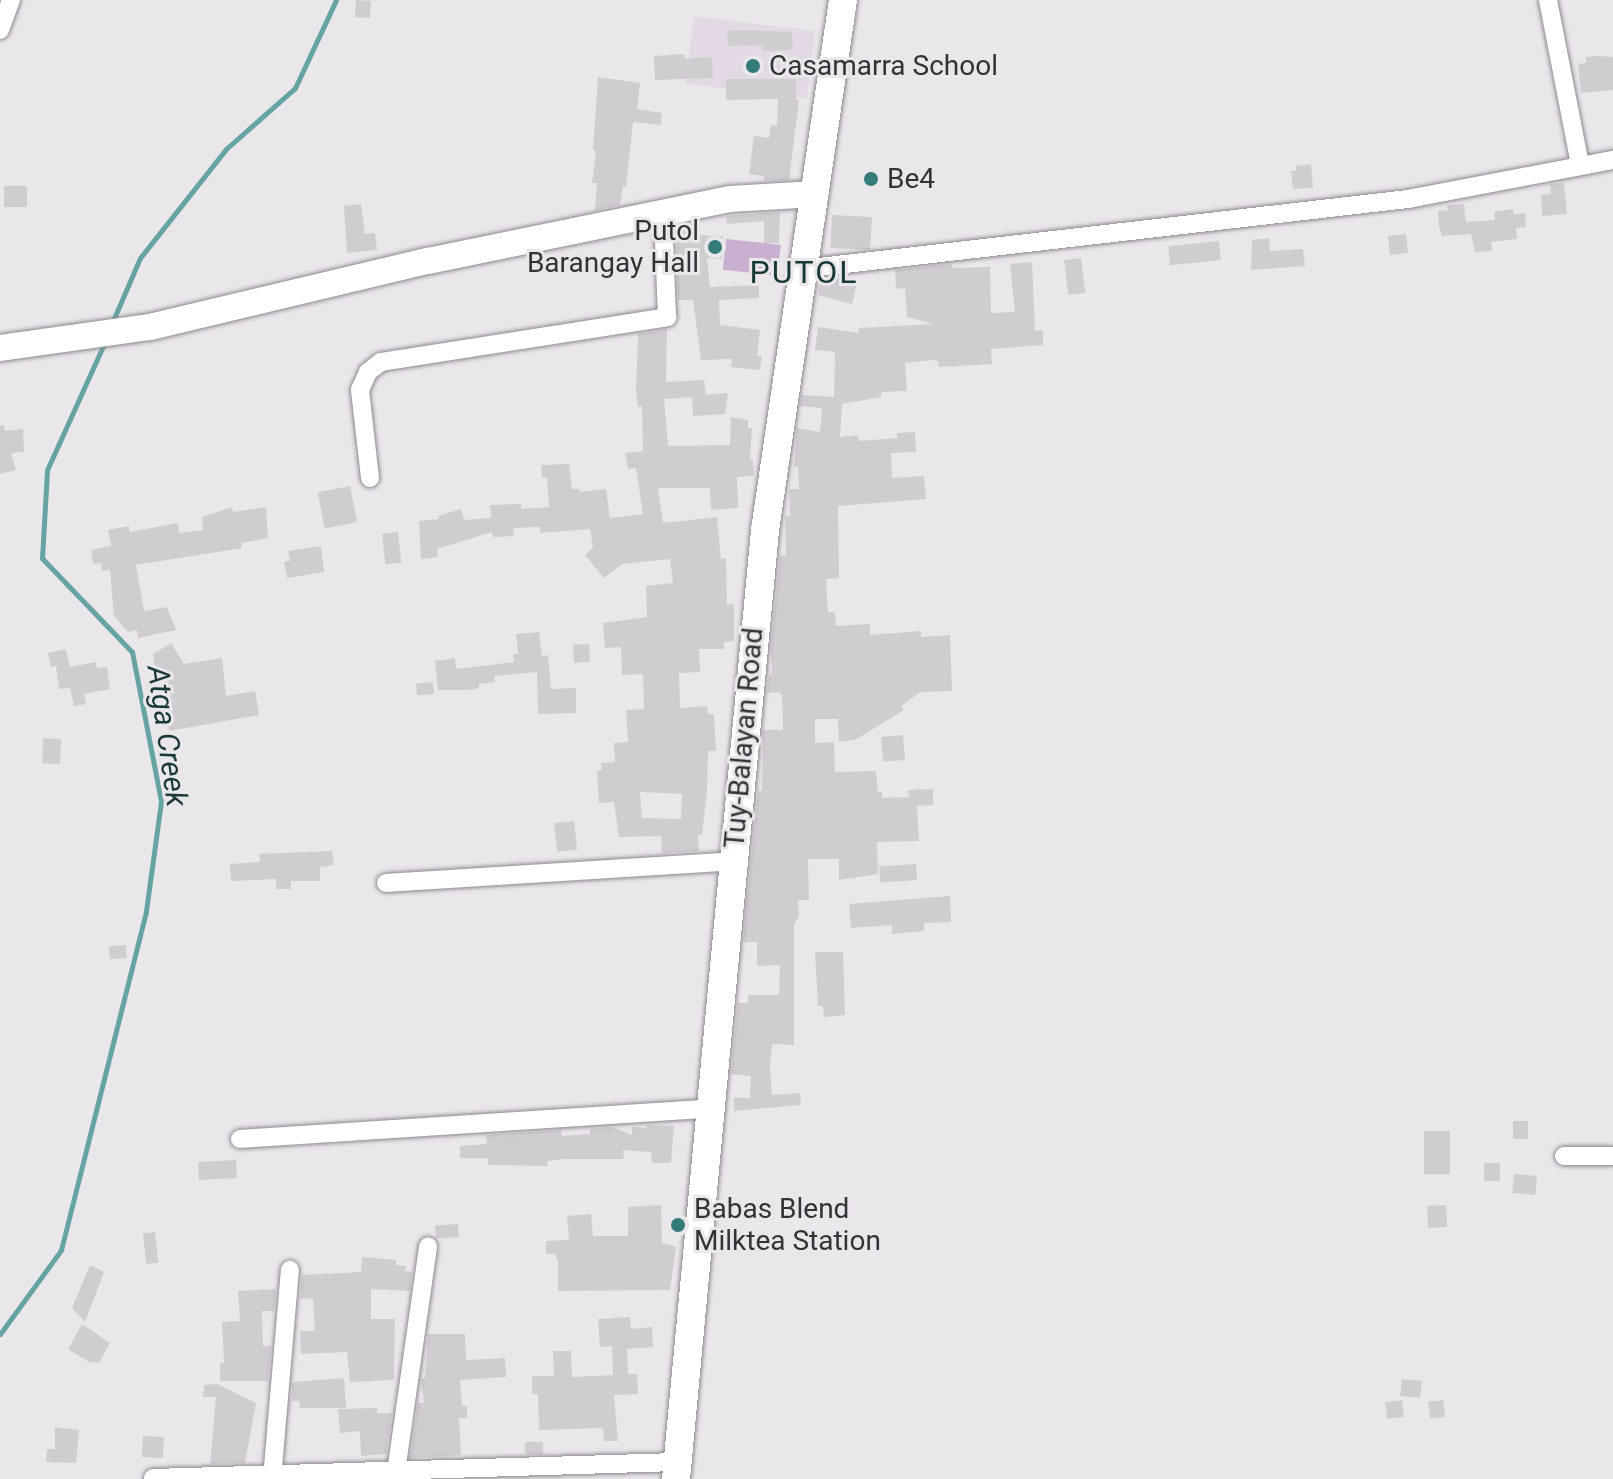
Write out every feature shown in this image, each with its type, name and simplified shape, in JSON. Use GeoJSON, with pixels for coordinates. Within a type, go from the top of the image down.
{"type":"FeatureCollection","features":[{"type":"Feature","properties":{"kind":"main road","name":"Tuy-Balayan Road"},"geometry":{"type":"LineString","coordinates":[[676,1471],[765,530],[843,0]]}},
{"type":"Feature","properties":{"kind":"street"},"geometry":{"type":"LineString","coordinates":[[0,30],[11,0]]}},
{"type":"Feature","properties":{"kind":"street"},"geometry":{"type":"LineString","coordinates":[[1548,0],[1580,164]]}},
{"type":"Feature","properties":{"kind":"street"},"geometry":{"type":"LineString","coordinates":[[802,269],[1408,199],[1613,160]]}},
{"type":"Feature","properties":{"kind":"street"},"geometry":{"type":"LineString","coordinates":[[0,348],[150,327],[428,261],[730,199],[815,194]]}},
{"type":"Feature","properties":{"kind":"street"},"geometry":{"type":"LineString","coordinates":[[370,478],[360,390],[368,372],[381,362],[667,317],[663,212]]}},
{"type":"Feature","properties":{"kind":"street"},"geometry":{"type":"LineString","coordinates":[[386,883],[732,861]]}},
{"type":"Feature","properties":{"kind":"street"},"geometry":{"type":"LineString","coordinates":[[240,1139],[709,1109]]}},
{"type":"Feature","properties":{"kind":"street"},"geometry":{"type":"LineString","coordinates":[[1564,1156],[1613,1156]]}},
{"type":"Feature","properties":{"kind":"street"},"geometry":{"type":"LineString","coordinates":[[396,1474],[428,1246]]}},
{"type":"Feature","properties":{"kind":"street"},"geometry":{"type":"LineString","coordinates":[[272,1476],[290,1270]]}},
{"type":"Feature","properties":{"kind":"street"},"geometry":{"type":"LineString","coordinates":[[153,1478],[676,1471]]}},
{"type":"Feature","properties":{"kind":"shaded area","name":"Casamarra School"},"geometry":{"type":"Polygon","coordinates":[[[694,16],[815,31],[807,98],[686,84],[694,16]]]}},
{"type":"Feature","properties":{"kind":"shaded area"},"geometry":{"type":"Polygon","coordinates":[[[726,239],[781,245],[777,276],[723,270],[726,239]]]}},
{"type":"Feature","properties":{"kind":"building"},"geometry":{"type":"Polygon","coordinates":[[[356,0],[371,1],[370,18],[355,17],[356,0]]]}},
{"type":"Feature","properties":{"kind":"building"},"geometry":{"type":"Polygon","coordinates":[[[727,31],[792,32],[793,50],[763,51],[763,45],[728,46],[727,31]]]}},
{"type":"Feature","properties":{"kind":"building"},"geometry":{"type":"Polygon","coordinates":[[[684,54],[685,59],[712,57],[713,78],[655,80],[654,56],[684,54]]]}},
{"type":"Feature","properties":{"kind":"building"},"geometry":{"type":"Polygon","coordinates":[[[1586,57],[1613,57],[1613,90],[1581,93],[1578,64],[1586,63],[1586,57]]]}},
{"type":"Feature","properties":{"kind":"building"},"geometry":{"type":"Polygon","coordinates":[[[797,59],[812,60],[811,76],[796,75],[797,59]]]}},
{"type":"Feature","properties":{"kind":"building"},"geometry":{"type":"Polygon","coordinates":[[[598,77],[640,83],[637,109],[662,113],[661,125],[633,122],[626,187],[623,186],[620,205],[595,210],[597,183],[592,183],[598,77]]]}},
{"type":"Feature","properties":{"kind":"building"},"geometry":{"type":"Polygon","coordinates":[[[726,79],[796,79],[796,100],[799,100],[789,180],[764,181],[764,176],[749,174],[754,136],[769,138],[771,125],[777,126],[778,99],[726,100],[726,79]]]}},
{"type":"Feature","properties":{"kind":"building"},"geometry":{"type":"Polygon","coordinates":[[[1311,164],[1313,188],[1293,189],[1291,171],[1296,171],[1296,166],[1311,164]]]}},
{"type":"Feature","properties":{"kind":"building"},"geometry":{"type":"Polygon","coordinates":[[[1564,183],[1567,214],[1542,216],[1541,195],[1551,194],[1550,184],[1564,183]]]}},
{"type":"Feature","properties":{"kind":"building"},"geometry":{"type":"Polygon","coordinates":[[[4,186],[27,186],[27,207],[4,207],[4,186]]]}},
{"type":"Feature","properties":{"kind":"building"},"geometry":{"type":"Polygon","coordinates":[[[361,204],[365,234],[375,233],[377,250],[347,253],[344,206],[361,204]]]}},
{"type":"Feature","properties":{"kind":"building"},"geometry":{"type":"Polygon","coordinates":[[[1464,204],[1466,222],[1495,220],[1494,212],[1513,209],[1514,214],[1525,213],[1526,227],[1516,228],[1517,239],[1491,242],[1492,251],[1475,252],[1471,234],[1442,236],[1439,226],[1438,211],[1448,210],[1447,205],[1464,204]]]}},
{"type":"Feature","properties":{"kind":"building"},"geometry":{"type":"Polygon","coordinates":[[[780,212],[779,243],[764,243],[764,221],[727,224],[726,216],[780,212]]]}},
{"type":"Feature","properties":{"kind":"building"},"geometry":{"type":"Polygon","coordinates":[[[832,215],[872,217],[870,250],[830,248],[832,215]]]}},
{"type":"Feature","properties":{"kind":"building"},"geometry":{"type":"Polygon","coordinates":[[[694,223],[696,235],[723,236],[722,259],[707,258],[710,287],[759,285],[759,298],[719,300],[720,325],[760,330],[757,356],[762,356],[760,370],[731,367],[732,359],[701,360],[693,300],[678,300],[676,226],[694,223]]]}},
{"type":"Feature","properties":{"kind":"building"},"geometry":{"type":"Polygon","coordinates":[[[1406,234],[1408,253],[1390,255],[1388,236],[1406,234]]]}},
{"type":"Feature","properties":{"kind":"building"},"geometry":{"type":"Polygon","coordinates":[[[1269,238],[1270,251],[1303,249],[1305,266],[1251,270],[1252,240],[1269,238]]]}},
{"type":"Feature","properties":{"kind":"building"},"geometry":{"type":"Polygon","coordinates":[[[1219,241],[1221,260],[1170,265],[1168,246],[1219,241]]]}},
{"type":"Feature","properties":{"kind":"building"},"geometry":{"type":"Polygon","coordinates":[[[1081,258],[1085,293],[1068,295],[1064,260],[1081,258]]]}},
{"type":"Feature","properties":{"kind":"building"},"geometry":{"type":"Polygon","coordinates":[[[1032,262],[1035,331],[1043,330],[1043,345],[991,349],[992,364],[939,367],[938,361],[933,360],[905,363],[907,391],[881,392],[881,397],[842,404],[840,437],[858,435],[859,441],[897,438],[897,433],[915,432],[916,452],[891,453],[892,478],[924,476],[926,499],[838,506],[839,578],[826,579],[828,612],[835,612],[836,626],[870,624],[870,635],[921,631],[921,637],[950,635],[952,691],[920,692],[901,706],[904,710],[855,740],[839,742],[838,719],[815,719],[815,743],[834,742],[835,772],[876,771],[878,792],[882,792],[882,798],[909,797],[908,790],[933,789],[933,805],[917,806],[919,841],[877,842],[878,874],[839,880],[839,859],[808,859],[809,900],[798,900],[799,917],[794,924],[794,1045],[772,1044],[770,1067],[772,1095],[800,1093],[801,1105],[734,1111],[734,1098],[750,1098],[751,1076],[731,1074],[738,1003],[748,1003],[748,995],[779,995],[780,965],[757,966],[757,942],[743,942],[758,791],[762,791],[763,730],[783,730],[782,696],[779,692],[767,693],[769,675],[772,674],[771,649],[780,556],[786,555],[785,516],[790,516],[789,489],[799,489],[798,467],[794,467],[797,428],[820,432],[822,408],[800,406],[802,395],[834,397],[835,352],[815,350],[818,327],[859,333],[859,328],[934,324],[907,317],[905,288],[896,289],[895,270],[952,264],[952,268],[990,267],[991,313],[1015,312],[1010,264],[1032,262]]]}},
{"type":"Feature","properties":{"kind":"building"},"geometry":{"type":"Polygon","coordinates":[[[821,279],[857,283],[852,304],[818,295],[821,279]]]}},
{"type":"Feature","properties":{"kind":"building"},"geometry":{"type":"Polygon","coordinates":[[[667,329],[666,382],[704,380],[706,395],[728,393],[725,414],[693,416],[692,397],[664,399],[668,446],[730,445],[731,417],[748,420],[748,428],[752,428],[750,460],[753,460],[754,476],[737,477],[738,508],[711,510],[710,488],[658,488],[663,523],[717,517],[721,559],[726,558],[727,605],[734,604],[734,641],[724,642],[724,649],[699,649],[700,672],[679,673],[680,708],[707,706],[708,714],[714,714],[716,751],[708,751],[707,791],[702,835],[698,835],[699,851],[662,853],[661,836],[619,837],[614,802],[599,803],[597,771],[602,770],[601,763],[615,762],[614,743],[628,742],[626,710],[644,709],[643,674],[622,675],[621,647],[605,648],[603,623],[647,617],[646,586],[673,583],[670,559],[622,564],[604,578],[585,555],[593,547],[590,529],[540,533],[540,527],[513,528],[514,536],[493,537],[492,532],[437,549],[438,557],[421,559],[419,521],[439,519],[438,516],[461,509],[464,520],[491,518],[490,505],[521,504],[521,509],[549,507],[547,477],[542,478],[541,465],[569,464],[572,489],[579,489],[580,492],[606,489],[610,518],[643,514],[636,468],[628,469],[625,453],[643,451],[642,406],[638,407],[636,392],[638,334],[667,329]],[[640,792],[642,818],[681,819],[682,794],[640,792]]]}},
{"type":"Feature","properties":{"kind":"building"},"geometry":{"type":"Polygon","coordinates":[[[4,425],[5,431],[23,429],[24,452],[11,453],[16,470],[0,474],[0,426],[4,425]]]}},
{"type":"Feature","properties":{"kind":"building"},"geometry":{"type":"Polygon","coordinates":[[[350,486],[357,522],[325,529],[318,492],[350,486]]]}},
{"type":"Feature","properties":{"kind":"building"},"geometry":{"type":"Polygon","coordinates":[[[232,507],[233,512],[266,507],[268,538],[241,543],[242,548],[136,565],[144,611],[167,607],[176,630],[138,638],[137,630],[128,632],[114,616],[110,570],[102,571],[101,563],[93,564],[91,550],[111,546],[108,530],[129,526],[130,532],[178,523],[179,533],[203,530],[202,517],[232,507]]]}},
{"type":"Feature","properties":{"kind":"building"},"geometry":{"type":"Polygon","coordinates":[[[398,532],[401,563],[385,565],[382,534],[398,532]]]}},
{"type":"Feature","properties":{"kind":"building"},"geometry":{"type":"Polygon","coordinates":[[[321,546],[324,572],[287,578],[284,562],[290,561],[288,551],[321,546]]]}},
{"type":"Feature","properties":{"kind":"building"},"geometry":{"type":"Polygon","coordinates":[[[539,632],[542,656],[548,655],[551,689],[576,688],[576,713],[538,714],[537,672],[494,676],[495,682],[479,684],[479,688],[470,690],[438,690],[435,661],[455,658],[456,669],[514,662],[513,654],[518,654],[516,634],[539,632]]]}},
{"type":"Feature","properties":{"kind":"building"},"geometry":{"type":"Polygon","coordinates":[[[171,643],[184,664],[222,658],[226,696],[255,691],[259,715],[169,731],[164,699],[159,700],[153,654],[171,643]]]}},
{"type":"Feature","properties":{"kind":"building"},"geometry":{"type":"Polygon","coordinates":[[[589,644],[590,662],[574,663],[573,645],[589,644]]]}},
{"type":"Feature","properties":{"kind":"building"},"geometry":{"type":"Polygon","coordinates":[[[66,649],[70,667],[96,662],[97,668],[107,667],[110,689],[84,694],[86,704],[74,706],[70,688],[59,689],[56,666],[51,667],[48,653],[66,649]]]}},
{"type":"Feature","properties":{"kind":"building"},"geometry":{"type":"Polygon","coordinates":[[[433,682],[434,694],[417,695],[416,683],[433,682]]]}},
{"type":"Feature","properties":{"kind":"building"},"geometry":{"type":"Polygon","coordinates":[[[903,735],[905,760],[883,762],[881,737],[903,735]]]}},
{"type":"Feature","properties":{"kind":"building"},"geometry":{"type":"Polygon","coordinates":[[[43,738],[61,739],[60,764],[42,763],[43,738]]]}},
{"type":"Feature","properties":{"kind":"building"},"geometry":{"type":"Polygon","coordinates":[[[574,821],[577,850],[557,852],[554,823],[574,821]]]}},
{"type":"Feature","properties":{"kind":"building"},"geometry":{"type":"Polygon","coordinates":[[[332,851],[334,865],[320,867],[320,881],[291,881],[291,889],[276,889],[276,879],[231,881],[230,864],[260,862],[259,854],[332,851]]]}},
{"type":"Feature","properties":{"kind":"building"},"geometry":{"type":"Polygon","coordinates":[[[916,864],[917,880],[880,883],[879,867],[916,864]]]}},
{"type":"Feature","properties":{"kind":"building"},"geometry":{"type":"Polygon","coordinates":[[[950,896],[951,922],[924,923],[924,931],[892,934],[892,925],[851,928],[849,904],[950,896]]]}},
{"type":"Feature","properties":{"kind":"building"},"geometry":{"type":"Polygon","coordinates":[[[126,945],[127,958],[110,959],[109,946],[126,945]]]}},
{"type":"Feature","properties":{"kind":"building"},"geometry":{"type":"Polygon","coordinates":[[[815,952],[843,952],[845,1015],[824,1017],[823,1006],[818,1006],[815,952]]]}},
{"type":"Feature","properties":{"kind":"building"},"geometry":{"type":"Polygon","coordinates":[[[1513,1121],[1528,1121],[1528,1139],[1513,1139],[1513,1121]]]}},
{"type":"Feature","properties":{"kind":"building"},"geometry":{"type":"Polygon","coordinates":[[[647,1125],[674,1126],[671,1163],[652,1163],[651,1152],[623,1150],[624,1159],[563,1159],[547,1161],[548,1166],[488,1165],[488,1158],[460,1158],[460,1146],[487,1144],[486,1135],[561,1130],[562,1136],[590,1134],[590,1129],[612,1127],[632,1135],[632,1127],[647,1128],[647,1125]]]}},
{"type":"Feature","properties":{"kind":"building"},"geometry":{"type":"Polygon","coordinates":[[[1424,1131],[1450,1131],[1450,1174],[1424,1174],[1424,1131]]]}},
{"type":"Feature","properties":{"kind":"building"},"geometry":{"type":"Polygon","coordinates":[[[236,1160],[237,1178],[199,1180],[198,1162],[236,1160]]]}},
{"type":"Feature","properties":{"kind":"building"},"geometry":{"type":"Polygon","coordinates":[[[1484,1163],[1500,1163],[1500,1181],[1484,1181],[1484,1163]]]}},
{"type":"Feature","properties":{"kind":"building"},"geometry":{"type":"Polygon","coordinates":[[[1514,1174],[1537,1176],[1535,1195],[1512,1193],[1514,1174]]]}},
{"type":"Feature","properties":{"kind":"building"},"geometry":{"type":"Polygon","coordinates":[[[661,1205],[662,1243],[676,1247],[670,1290],[558,1291],[558,1261],[555,1254],[546,1254],[546,1241],[569,1240],[567,1216],[591,1214],[593,1236],[628,1236],[628,1207],[661,1205]]]}},
{"type":"Feature","properties":{"kind":"building"},"geometry":{"type":"Polygon","coordinates":[[[1446,1205],[1447,1227],[1428,1228],[1427,1206],[1446,1205]]]}},
{"type":"Feature","properties":{"kind":"building"},"geometry":{"type":"Polygon","coordinates":[[[458,1224],[459,1237],[436,1239],[435,1226],[458,1224]]]}},
{"type":"Feature","properties":{"kind":"building"},"geometry":{"type":"Polygon","coordinates":[[[155,1232],[158,1263],[146,1264],[143,1233],[155,1232]]]}},
{"type":"Feature","properties":{"kind":"building"},"geometry":{"type":"Polygon","coordinates":[[[362,1257],[396,1260],[396,1265],[406,1266],[405,1271],[412,1272],[410,1291],[371,1289],[371,1319],[395,1319],[394,1380],[350,1382],[347,1352],[301,1354],[300,1331],[315,1331],[313,1298],[300,1299],[302,1275],[361,1272],[362,1257]]]}},
{"type":"Feature","properties":{"kind":"building"},"geometry":{"type":"Polygon","coordinates":[[[90,1265],[104,1272],[85,1322],[72,1308],[90,1265]]]}},
{"type":"Feature","properties":{"kind":"building"},"geometry":{"type":"Polygon","coordinates":[[[276,1289],[274,1311],[262,1311],[263,1346],[271,1346],[268,1381],[220,1381],[220,1363],[224,1363],[222,1322],[240,1321],[238,1291],[276,1289]]]}},
{"type":"Feature","properties":{"kind":"building"},"geometry":{"type":"Polygon","coordinates":[[[630,1317],[631,1329],[652,1327],[653,1347],[627,1349],[628,1374],[637,1374],[638,1394],[614,1395],[618,1441],[604,1441],[603,1428],[539,1430],[538,1394],[532,1394],[532,1376],[554,1376],[553,1351],[571,1351],[572,1377],[613,1375],[612,1346],[600,1347],[598,1319],[630,1317]]]}},
{"type":"Feature","properties":{"kind":"building"},"geometry":{"type":"Polygon","coordinates":[[[82,1324],[110,1343],[99,1363],[89,1362],[68,1349],[82,1324]]]}},
{"type":"Feature","properties":{"kind":"building"},"geometry":{"type":"Polygon","coordinates":[[[428,1334],[465,1334],[466,1360],[505,1358],[506,1377],[460,1380],[462,1406],[467,1406],[467,1418],[459,1418],[461,1455],[410,1458],[418,1403],[424,1403],[421,1379],[425,1378],[428,1334]]]}},
{"type":"Feature","properties":{"kind":"building"},"geometry":{"type":"Polygon","coordinates":[[[344,1378],[346,1408],[300,1408],[299,1401],[292,1401],[292,1382],[344,1378]]]}},
{"type":"Feature","properties":{"kind":"building"},"geometry":{"type":"Polygon","coordinates":[[[1402,1379],[1422,1381],[1420,1398],[1400,1396],[1402,1379]]]}},
{"type":"Feature","properties":{"kind":"building"},"geometry":{"type":"Polygon","coordinates":[[[217,1384],[256,1403],[245,1463],[210,1464],[216,1397],[203,1397],[204,1385],[217,1384]]]}},
{"type":"Feature","properties":{"kind":"building"},"geometry":{"type":"Polygon","coordinates":[[[1402,1400],[1404,1417],[1387,1419],[1385,1402],[1402,1400]]]}},
{"type":"Feature","properties":{"kind":"building"},"geometry":{"type":"Polygon","coordinates":[[[1443,1400],[1445,1417],[1430,1419],[1428,1402],[1443,1400]]]}},
{"type":"Feature","properties":{"kind":"building"},"geometry":{"type":"Polygon","coordinates":[[[377,1408],[377,1413],[392,1413],[386,1454],[361,1456],[360,1431],[340,1433],[338,1409],[377,1408]]]}},
{"type":"Feature","properties":{"kind":"building"},"geometry":{"type":"Polygon","coordinates":[[[55,1427],[79,1430],[76,1463],[46,1462],[47,1449],[55,1449],[55,1427]]]}},
{"type":"Feature","properties":{"kind":"building"},"geometry":{"type":"Polygon","coordinates":[[[143,1436],[164,1437],[163,1458],[142,1457],[143,1436]]]}},
{"type":"Feature","properties":{"kind":"building"},"geometry":{"type":"Polygon","coordinates":[[[525,1442],[543,1442],[543,1454],[525,1454],[525,1442]]]}},
{"type":"Feature","properties":{"kind":"waterway","name":"Atga Creek"},"geometry":{"type":"LineString","coordinates":[[112,323],[140,258],[226,149],[295,88],[336,0]]}},
{"type":"Feature","properties":{"kind":"waterway","name":"Atga Creek"},"geometry":{"type":"LineString","coordinates":[[0,1334],[61,1250],[146,911],[161,801],[132,652],[42,558],[47,470],[104,344]]}},
{"type":"Feature","properties":{"kind":"place","name":"Casamarra School"},"geometry":{"type":"Point","coordinates":[753,66]}},
{"type":"Feature","properties":{"kind":"place","name":"Be4"},"geometry":{"type":"Point","coordinates":[871,179]}},
{"type":"Feature","properties":{"kind":"place","name":"Putol Barangay Hall"},"geometry":{"type":"Point","coordinates":[715,247]}},
{"type":"Feature","properties":{"kind":"place","name":"Babas Blend Milktea Station"},"geometry":{"type":"Point","coordinates":[678,1225]}},
{"type":"Feature","properties":{"kind":"district","name":"PUTOL"},"geometry":{"type":"Point","coordinates":[804,272]}}]}
